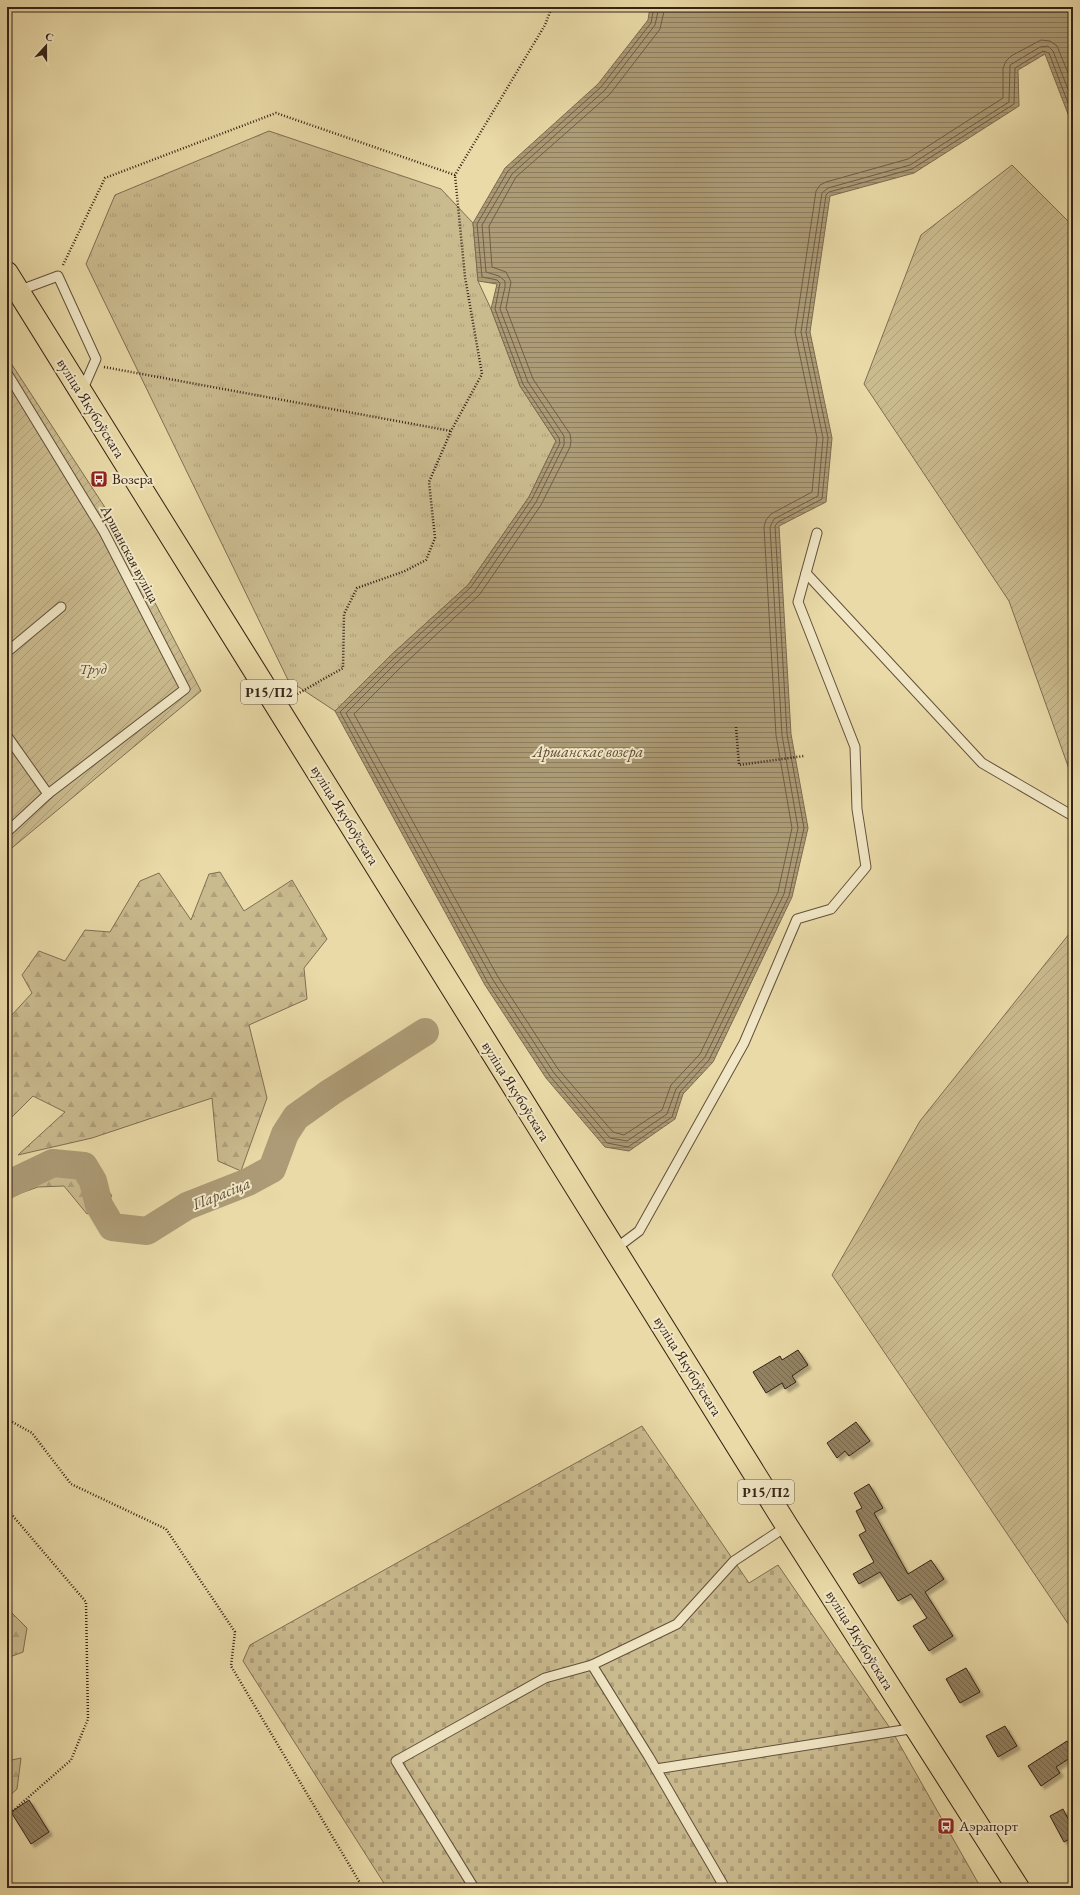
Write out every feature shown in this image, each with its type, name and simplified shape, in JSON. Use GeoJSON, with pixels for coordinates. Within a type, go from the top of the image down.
{"type":"FeatureCollection","features":[{"type":"Feature","properties":{"kind":"main road","name":"Р15/П2"},"geometry":{"type":"LineString","coordinates":[[7,273],[18,291]]}},
{"type":"Feature","properties":{"kind":"main road","name":"вуліца Якубоўскага"},"geometry":{"type":"LineString","coordinates":[[18,291],[787,1526],[1018,1888]]}},
{"type":"Feature","properties":{"kind":"lane"},"geometry":{"type":"LineString","coordinates":[[18,291],[58,276],[96,359],[81,392]]}},
{"type":"Feature","properties":{"kind":"lane","name":"Аршанская вуліца"},"geometry":{"type":"LineString","coordinates":[[7,372],[104,532],[185,689],[48,794]]}},
{"type":"Feature","properties":{"kind":"lane"},"geometry":{"type":"LineString","coordinates":[[615,1249],[639,1231],[744,1043],[796,919],[831,909],[866,867],[857,809],[855,747],[798,602],[817,533]]}},
{"type":"Feature","properties":{"kind":"lane"},"geometry":{"type":"LineString","coordinates":[[806,573],[982,763],[1073,816]]}},
{"type":"Feature","properties":{"kind":"lane"},"geometry":{"type":"LineString","coordinates":[[7,652],[61,607]]}},
{"type":"Feature","properties":{"kind":"lane"},"geometry":{"type":"LineString","coordinates":[[7,736],[48,794],[7,832]]}},
{"type":"Feature","properties":{"kind":"lane"},"geometry":{"type":"LineString","coordinates":[[474,1888],[396,1761],[545,1678],[592,1665],[677,1624],[734,1561],[787,1526]]}},
{"type":"Feature","properties":{"kind":"lane"},"geometry":{"type":"LineString","coordinates":[[592,1665],[656,1768],[725,1888]]}},
{"type":"Feature","properties":{"kind":"lane"},"geometry":{"type":"LineString","coordinates":[[656,1768],[916,1728]]}},
{"type":"Feature","properties":{"kind":"path"},"geometry":{"type":"LineString","coordinates":[[277,705],[343,668],[344,614],[357,588],[405,571],[426,560],[435,538],[429,482],[451,431],[482,374],[465,277],[455,175],[545,26],[552,7]]}},
{"type":"Feature","properties":{"kind":"path"},"geometry":{"type":"LineString","coordinates":[[58,276],[105,178],[276,113],[455,175]]}},
{"type":"Feature","properties":{"kind":"path"},"geometry":{"type":"LineString","coordinates":[[94,365],[451,431]]}},
{"type":"Feature","properties":{"kind":"path"},"geometry":{"type":"LineString","coordinates":[[736,727],[739,765],[804,756]]}},
{"type":"Feature","properties":{"kind":"path"},"geometry":{"type":"LineString","coordinates":[[7,1419],[32,1433],[71,1484],[166,1529],[235,1632],[231,1666],[363,1888]]}},
{"type":"Feature","properties":{"kind":"path"},"geometry":{"type":"LineString","coordinates":[[7,1509],[86,1602],[88,1719],[71,1760],[7,1816]]}},
{"type":"Feature","properties":{"kind":"green space"},"geometry":{"type":"Polygon","coordinates":[[[269,131],[441,189],[473,223],[478,281],[491,309],[520,386],[556,441],[529,497],[468,585],[390,656],[335,711],[288,680],[86,264],[115,195],[269,131]]]}},
{"type":"Feature","properties":{"kind":"green space"},"geometry":{"type":"Polygon","coordinates":[[[1012,165],[1073,226],[1073,780],[1009,601],[864,384],[921,235],[1012,165]]]}},
{"type":"Feature","properties":{"kind":"green space","name":"Труд"},"geometry":{"type":"Polygon","coordinates":[[[7,357],[106,509],[201,691],[7,852],[7,357]]]}},
{"type":"Feature","properties":{"kind":"green space"},"geometry":{"type":"Polygon","coordinates":[[[220,872],[244,911],[292,880],[327,939],[304,968],[307,999],[249,1025],[267,1098],[241,1171],[218,1161],[212,1098],[92,1138],[18,1155],[65,1112],[33,1096],[7,1122],[7,1016],[10,1017],[32,993],[22,975],[39,951],[65,961],[85,930],[110,932],[140,881],[159,873],[191,920],[209,874],[220,872]]]}},
{"type":"Feature","properties":{"kind":"green space"},"geometry":{"type":"Polygon","coordinates":[[[1073,929],[1073,1631],[832,1275],[920,1121],[1073,929]]]}},
{"type":"Feature","properties":{"kind":"green space"},"geometry":{"type":"Polygon","coordinates":[[[46,1156],[86,1158],[112,1196],[87,1214],[64,1186],[38,1187],[7,1198],[7,1171],[46,1156]]]}},
{"type":"Feature","properties":{"kind":"green space"},"geometry":{"type":"Polygon","coordinates":[[[642,1426],[749,1583],[778,1565],[892,1731],[981,1888],[387,1888],[243,1661],[250,1645],[642,1426]]]}},
{"type":"Feature","properties":{"kind":"green space"},"geometry":{"type":"Polygon","coordinates":[[[7,1608],[27,1628],[23,1652],[7,1658],[7,1608]]]}},
{"type":"Feature","properties":{"kind":"green space"},"geometry":{"type":"Polygon","coordinates":[[[21,1758],[17,1789],[7,1798],[7,1761],[21,1758]]]}},
{"type":"Feature","properties":{"kind":"water","name":"Аршанскае возера"},"geometry":{"type":"Polygon","coordinates":[[[650,7],[1073,7],[1073,127],[1045,54],[1018,70],[1019,106],[914,173],[830,196],[810,332],[832,438],[826,502],[779,526],[791,734],[808,828],[792,897],[713,1062],[683,1094],[675,1119],[629,1151],[605,1147],[546,1078],[485,985],[335,711],[390,656],[468,585],[529,497],[556,441],[520,386],[491,309],[497,284],[478,281],[473,223],[505,168],[598,84],[648,20],[650,7]]]}},
{"type":"Feature","properties":{"kind":"building"},"geometry":{"type":"Polygon","coordinates":[[[798,1350],[808,1365],[792,1376],[796,1382],[785,1389],[782,1383],[766,1393],[753,1372],[780,1356],[782,1360],[798,1350]]]}},
{"type":"Feature","properties":{"kind":"building"},"geometry":{"type":"Polygon","coordinates":[[[856,1422],[870,1441],[849,1456],[845,1451],[837,1458],[827,1443],[856,1422]]]}},
{"type":"Feature","properties":{"kind":"building"},"geometry":{"type":"Polygon","coordinates":[[[869,1484],[883,1508],[874,1513],[908,1574],[931,1560],[944,1579],[925,1592],[953,1636],[929,1651],[913,1626],[927,1618],[911,1594],[898,1601],[880,1572],[859,1584],[853,1574],[874,1562],[859,1535],[866,1531],[856,1511],[862,1508],[854,1493],[869,1484]]]}},
{"type":"Feature","properties":{"kind":"building"},"geometry":{"type":"Polygon","coordinates":[[[966,1668],[980,1692],[960,1703],[946,1679],[966,1668]]]}},
{"type":"Feature","properties":{"kind":"building"},"geometry":{"type":"Polygon","coordinates":[[[1005,1726],[1017,1746],[998,1757],[986,1736],[1005,1726]]]}},
{"type":"Feature","properties":{"kind":"building"},"geometry":{"type":"Polygon","coordinates":[[[1067,1741],[1073,1750],[1073,1756],[1056,1767],[1060,1773],[1041,1786],[1028,1766],[1067,1741]]]}},
{"type":"Feature","properties":{"kind":"building"},"geometry":{"type":"Polygon","coordinates":[[[29,1800],[49,1832],[31,1844],[11,1812],[29,1800]]]}},
{"type":"Feature","properties":{"kind":"building"},"geometry":{"type":"Polygon","coordinates":[[[1063,1809],[1073,1828],[1073,1837],[1064,1842],[1050,1816],[1063,1809]]]}},
{"type":"Feature","properties":{"kind":"waterway","name":"Парасіца"},"geometry":{"type":"LineString","coordinates":[[7,1185],[53,1163],[84,1166],[93,1181],[99,1205],[112,1227],[147,1231],[187,1206],[248,1182],[272,1169],[285,1134],[296,1117],[331,1092],[425,1032]]}},
{"type":"Feature","properties":{"kind":"place","name":"Возера"},"geometry":{"type":"Point","coordinates":[99,479]}},
{"type":"Feature","properties":{"kind":"place","name":"Аэрапорт"},"geometry":{"type":"Point","coordinates":[946,1826]}}]}
